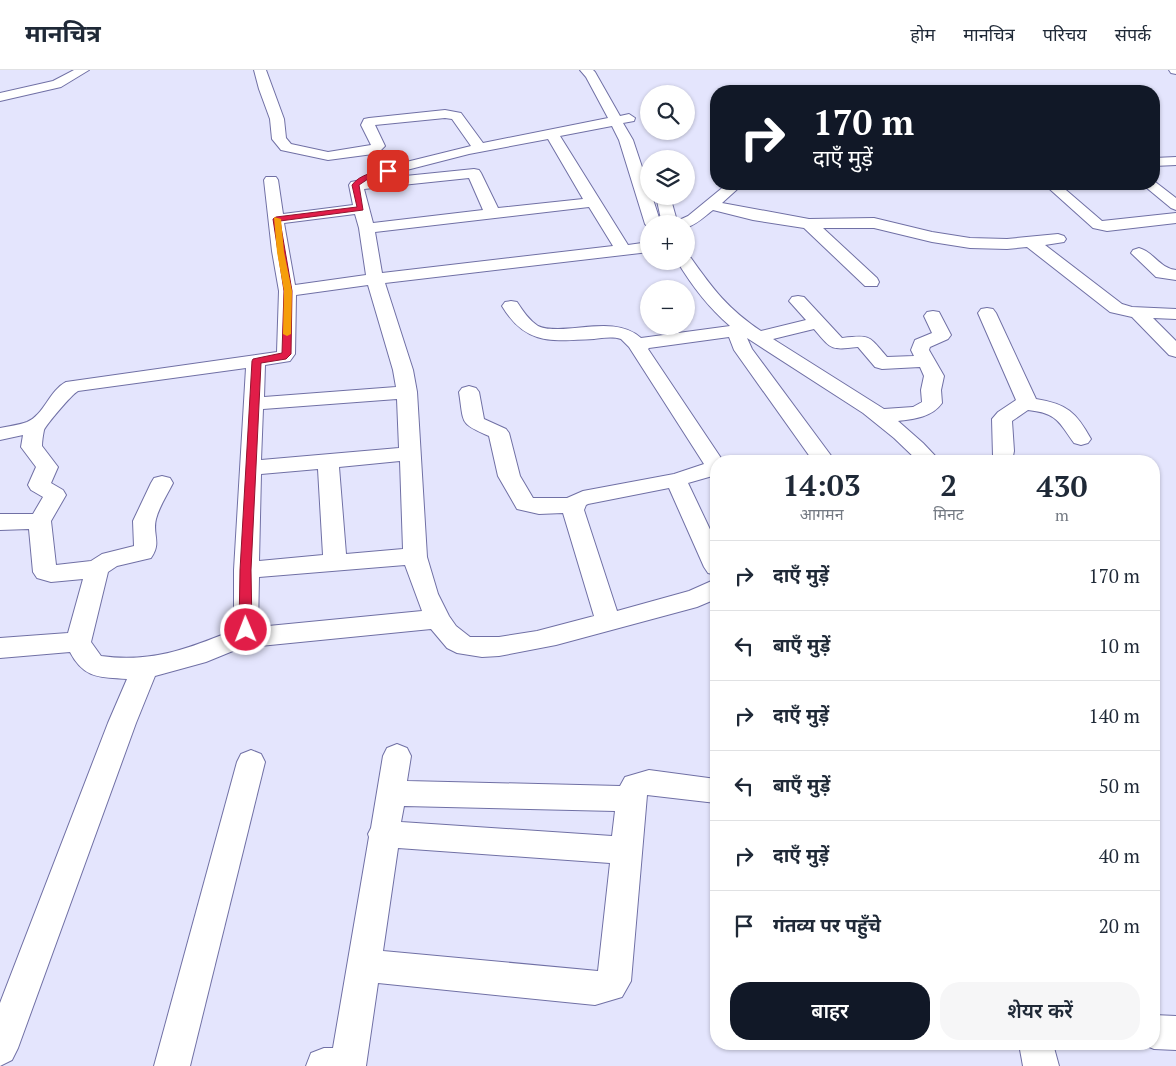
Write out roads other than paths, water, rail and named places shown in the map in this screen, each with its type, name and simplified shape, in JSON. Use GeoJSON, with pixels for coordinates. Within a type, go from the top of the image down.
{"type":"FeatureCollection","features":[{"type":"Feature","properties":{"kind":"street"},"geometry":{"type":"LineString","coordinates":[[0,97],[57,84],[83,70]]}},
{"type":"Feature","properties":{"kind":"street"},"geometry":{"type":"LineString","coordinates":[[260,70],[265,89],[277,119],[279,139],[286,147],[328,156],[373,150],[378,146],[368,125],[369,122],[446,114],[456,116],[474,147],[474,173],[492,215]]}},
{"type":"Feature","properties":{"kind":"street"},"geometry":{"type":"LineString","coordinates":[[586,70],[639,139]]}},
{"type":"Feature","properties":{"kind":"street"},"geometry":{"type":"LineString","coordinates":[[622,102],[626,140],[640,171]]}},
{"type":"Feature","properties":{"kind":"street"},"geometry":{"type":"LineString","coordinates":[[623,120],[474,147],[369,176],[358,181],[356,185],[367,228],[376,279],[398,347],[407,392],[415,556],[437,619],[455,642],[464,646],[512,645],[697,598],[710,591]]}},
{"type":"Feature","properties":{"kind":"street"},"geometry":{"type":"LineString","coordinates":[[552,134],[623,250]]}},
{"type":"Feature","properties":{"kind":"street"},"geometry":{"type":"LineString","coordinates":[[1160,154],[1174,162]]}},
{"type":"Feature","properties":{"kind":"street"},"geometry":{"type":"LineString","coordinates":[[1160,162],[1174,162]]}},
{"type":"Feature","properties":{"kind":"street"},"geometry":{"type":"LineString","coordinates":[[356,185],[474,173]]}},
{"type":"Feature","properties":{"kind":"street"},"geometry":{"type":"LineString","coordinates":[[0,434],[35,426],[50,413],[62,392],[73,386],[283,357],[286,354],[288,291],[271,180]]}},
{"type":"Feature","properties":{"kind":"street"},"geometry":{"type":"LineString","coordinates":[[695,217],[729,190]]}},
{"type":"Feature","properties":{"kind":"street"},"geometry":{"type":"LineString","coordinates":[[1058,190],[1098,225],[1107,226],[1176,218]]}},
{"type":"Feature","properties":{"kind":"street"},"geometry":{"type":"LineString","coordinates":[[1158,190],[1175,202]]}},
{"type":"Feature","properties":{"kind":"street"},"geometry":{"type":"LineString","coordinates":[[367,228],[593,202]]}},
{"type":"Feature","properties":{"kind":"street"},"geometry":{"type":"LineString","coordinates":[[710,205],[753,215],[810,224],[874,223],[970,243],[990,244],[1058,239]]}},
{"type":"Feature","properties":{"kind":"street"},"geometry":{"type":"LineString","coordinates":[[276,219],[361,209]]}},
{"type":"Feature","properties":{"kind":"street"},"geometry":{"type":"LineString","coordinates":[[810,224],[871,282]]}},
{"type":"Feature","properties":{"kind":"street"},"geometry":{"type":"LineString","coordinates":[[1030,241],[1111,305],[1122,310],[1176,314]]}},
{"type":"Feature","properties":{"kind":"street"},"geometry":{"type":"LineString","coordinates":[[288,291],[640,248]]}},
{"type":"Feature","properties":{"kind":"street"},"geometry":{"type":"LineString","coordinates":[[1139,254],[1162,273],[1176,275]]}},
{"type":"Feature","properties":{"kind":"street"},"geometry":{"type":"LineString","coordinates":[[675,270],[702,308],[742,334],[891,444],[903,455]]}},
{"type":"Feature","properties":{"kind":"street"},"geometry":{"type":"LineString","coordinates":[[689,270],[712,302],[742,334],[803,365],[878,416],[918,448],[924,455]]}},
{"type":"Feature","properties":{"kind":"street"},"geometry":{"type":"LineString","coordinates":[[798,301],[837,344],[864,342],[882,363],[927,361]]}},
{"type":"Feature","properties":{"kind":"street"},"geometry":{"type":"LineString","coordinates":[[511,306],[524,324],[536,331],[551,333],[618,332],[627,335],[639,346],[639,351],[710,458]]}},
{"type":"Feature","properties":{"kind":"street"},"geometry":{"type":"LineString","coordinates":[[1137,312],[1176,351]]}},
{"type":"Feature","properties":{"kind":"street"},"geometry":{"type":"LineString","coordinates":[[987,313],[1026,400],[1024,404]]}},
{"type":"Feature","properties":{"kind":"street"},"geometry":{"type":"LineString","coordinates":[[878,416],[919,412],[930,407],[932,403],[931,390],[935,380],[920,346],[942,336],[933,316]]}},
{"type":"Feature","properties":{"kind":"street"},"geometry":{"type":"LineString","coordinates":[[639,346],[644,343],[742,334],[817,322]]}},
{"type":"Feature","properties":{"kind":"street"},"geometry":{"type":"LineString","coordinates":[[742,334],[743,350],[820,455]]}},
{"type":"Feature","properties":{"kind":"street"},"geometry":{"type":"LineString","coordinates":[[248,634],[245,625],[246,570],[256,361]]}},
{"type":"Feature","properties":{"kind":"street"},"geometry":{"type":"LineString","coordinates":[[253,404],[407,392]]}},
{"type":"Feature","properties":{"kind":"street"},"geometry":{"type":"LineString","coordinates":[[469,392],[474,422],[499,434],[509,476],[525,504],[532,507],[574,506]]}},
{"type":"Feature","properties":{"kind":"street"},"geometry":{"type":"LineString","coordinates":[[1004,455],[1001,435],[1002,419],[1024,404],[1056,408],[1072,422],[1081,439]]}},
{"type":"Feature","properties":{"kind":"street"},"geometry":{"type":"LineString","coordinates":[[35,426],[31,447],[47,467],[39,485],[55,495],[40,521],[45,572],[51,574],[98,569]]}},
{"type":"Feature","properties":{"kind":"street"},"geometry":{"type":"LineString","coordinates":[[250,468],[410,454]]}},
{"type":"Feature","properties":{"kind":"street"},"geometry":{"type":"LineString","coordinates":[[328,462],[335,563]]}},
{"type":"Feature","properties":{"kind":"street"},"geometry":{"type":"LineString","coordinates":[[608,622],[573,510],[576,501],[676,480],[710,469]]}},
{"type":"Feature","properties":{"kind":"street"},"geometry":{"type":"LineString","coordinates":[[676,480],[710,554]]}},
{"type":"Feature","properties":{"kind":"street"},"geometry":{"type":"LineString","coordinates":[[162,483],[144,521],[146,548],[139,553],[110,560],[98,569],[78,642],[90,663],[118,669],[145,668],[204,653],[248,634],[260,637],[437,619]]}},
{"type":"Feature","properties":{"kind":"street"},"geometry":{"type":"LineString","coordinates":[[0,522],[40,521]]}},
{"type":"Feature","properties":{"kind":"street"},"geometry":{"type":"LineString","coordinates":[[246,570],[415,556]]}},
{"type":"Feature","properties":{"kind":"street"},"geometry":{"type":"LineString","coordinates":[[0,648],[78,642]]}},
{"type":"Feature","properties":{"kind":"street"},"geometry":{"type":"LineString","coordinates":[[0,1048],[127,710],[145,668]]}},
{"type":"Feature","properties":{"kind":"street"},"geometry":{"type":"LineString","coordinates":[[340,1066],[364,965],[383,834],[392,793],[397,756]]}},
{"type":"Feature","properties":{"kind":"street"},"geometry":{"type":"LineString","coordinates":[[172,1066],[251,762]]}},
{"type":"Feature","properties":{"kind":"street"},"geometry":{"type":"LineString","coordinates":[[364,965],[595,988],[610,985],[614,981],[631,799],[635,786],[649,782],[710,790]]}},
{"type":"Feature","properties":{"kind":"street"},"geometry":{"type":"LineString","coordinates":[[392,793],[631,799]]}},
{"type":"Feature","properties":{"kind":"street"},"geometry":{"type":"LineString","coordinates":[[383,834],[627,851]]}},
{"type":"Feature","properties":{"kind":"street"},"geometry":{"type":"LineString","coordinates":[[1160,1032],[1176,1033]]}},
{"type":"Feature","properties":{"kind":"street"},"geometry":{"type":"LineString","coordinates":[[1037,1050],[1041,1066]]}}]}
